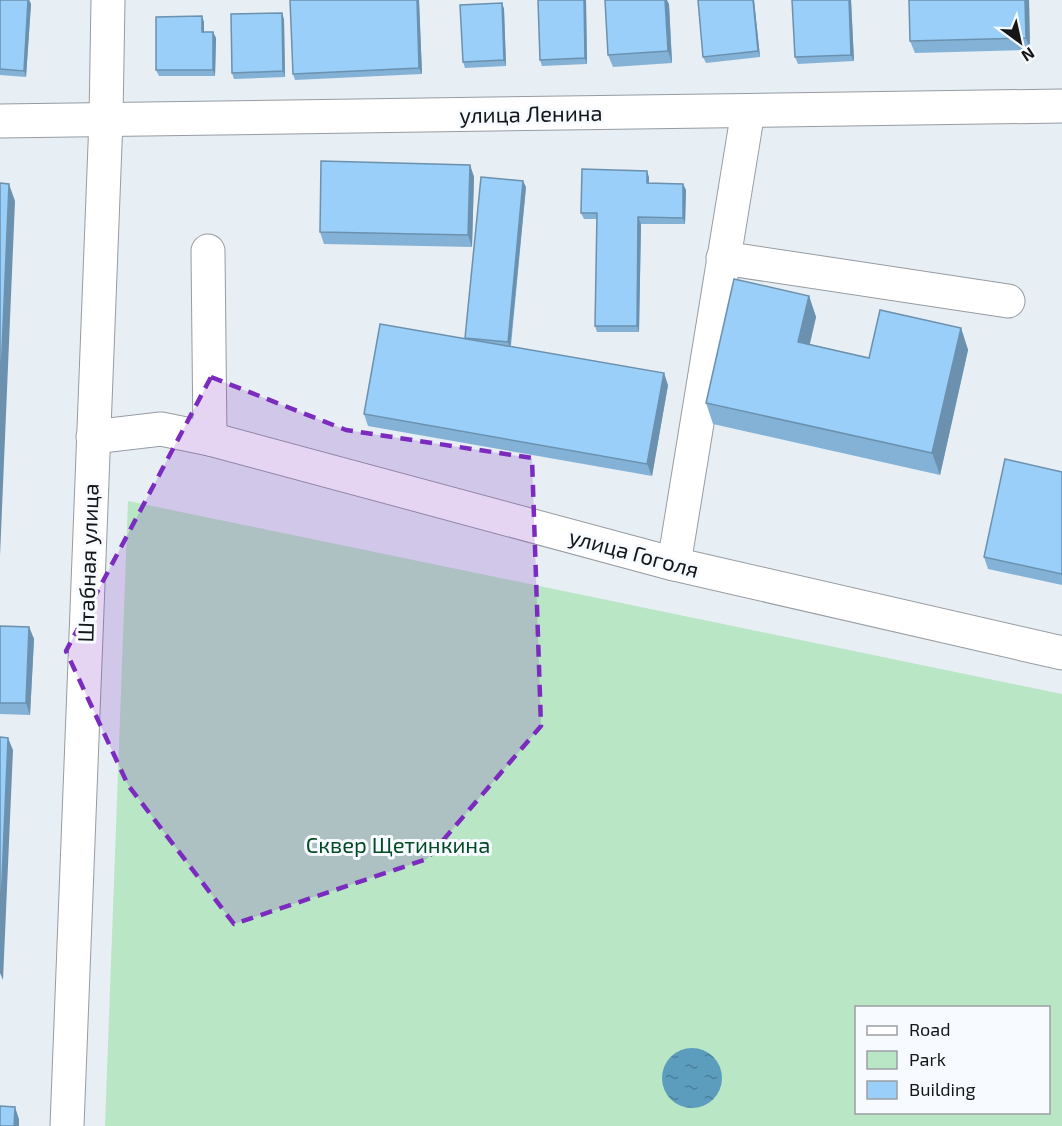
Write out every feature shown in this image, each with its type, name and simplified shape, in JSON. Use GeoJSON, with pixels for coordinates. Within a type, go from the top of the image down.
{"type":"FeatureCollection","features":[{"type":"Feature","properties":{"kind":"street","name":"Штабная улица"},"geometry":{"type":"LineString","coordinates":[[67,1126],[106,119],[108,0]]}},
{"type":"Feature","properties":{"kind":"street","name":"улица Ленина"},"geometry":{"type":"LineString","coordinates":[[0,121],[1062,106]]}},
{"type":"Feature","properties":{"kind":"street"},"geometry":{"type":"LineString","coordinates":[[674,564],[747,111]]}},
{"type":"Feature","properties":{"kind":"street"},"geometry":{"type":"LineString","coordinates":[[208,251],[210,439]]}},
{"type":"Feature","properties":{"kind":"street"},"geometry":{"type":"LineString","coordinates":[[723,258],[1008,301]]}},
{"type":"Feature","properties":{"kind":"street","name":"улица Гоголя"},"geometry":{"type":"LineString","coordinates":[[93,437],[161,429],[210,439],[674,564],[1062,654]]}},
{"type":"Feature","properties":{"kind":"highlighted area"},"geometry":{"type":"Polygon","coordinates":[[[211,377],[346,430],[532,458],[541,726],[427,859],[234,924],[128,785],[66,651],[211,377]]]}},
{"type":"Feature","properties":{"kind":"green space","name":"Сквер Щетинкина"},"geometry":{"type":"Polygon","coordinates":[[[128,501],[1062,694],[1062,1126],[105,1126],[128,501]]]}},
{"type":"Feature","properties":{"kind":"water"},"geometry":{"type":"Polygon","coordinates":[[[686,1048],[698,1048],[709,1053],[717,1061],[722,1078],[720,1090],[709,1103],[698,1108],[686,1108],[675,1103],[667,1095],[662,1084],[662,1072],[667,1061],[675,1053],[686,1048]]]}},
{"type":"Feature","properties":{"kind":"building"},"geometry":{"type":"Polygon","coordinates":[[[0,0],[28,0],[24,71],[0,69],[0,0]]]}},
{"type":"Feature","properties":{"kind":"building"},"geometry":{"type":"Polygon","coordinates":[[[290,0],[417,0],[419,68],[293,74],[290,0]]]}},
{"type":"Feature","properties":{"kind":"building"},"geometry":{"type":"Polygon","coordinates":[[[538,0],[584,0],[585,58],[540,60],[538,0]]]}},
{"type":"Feature","properties":{"kind":"building"},"geometry":{"type":"Polygon","coordinates":[[[605,0],[665,0],[668,51],[608,55],[605,0]]]}},
{"type":"Feature","properties":{"kind":"building"},"geometry":{"type":"Polygon","coordinates":[[[698,0],[753,0],[758,51],[703,57],[698,0]]]}},
{"type":"Feature","properties":{"kind":"building"},"geometry":{"type":"Polygon","coordinates":[[[792,0],[849,0],[851,55],[795,57],[792,0]]]}},
{"type":"Feature","properties":{"kind":"building"},"geometry":{"type":"Polygon","coordinates":[[[909,0],[1025,0],[1026,38],[910,41],[909,0]]]}},
{"type":"Feature","properties":{"kind":"building"},"geometry":{"type":"Polygon","coordinates":[[[502,3],[504,60],[463,62],[460,5],[502,3]]]}},
{"type":"Feature","properties":{"kind":"building"},"geometry":{"type":"Polygon","coordinates":[[[282,13],[283,71],[232,73],[231,14],[282,13]]]}},
{"type":"Feature","properties":{"kind":"building"},"geometry":{"type":"Polygon","coordinates":[[[202,16],[202,32],[213,32],[213,70],[156,70],[156,17],[202,16]]]}},
{"type":"Feature","properties":{"kind":"building"},"geometry":{"type":"Polygon","coordinates":[[[321,161],[470,165],[468,235],[320,232],[321,161]]]}},
{"type":"Feature","properties":{"kind":"building"},"geometry":{"type":"Polygon","coordinates":[[[582,169],[647,171],[647,183],[683,184],[683,218],[638,217],[637,326],[595,326],[597,213],[581,213],[582,169]]]}},
{"type":"Feature","properties":{"kind":"building"},"geometry":{"type":"Polygon","coordinates":[[[481,177],[523,181],[508,342],[465,338],[481,177]]]}},
{"type":"Feature","properties":{"kind":"building"},"geometry":{"type":"Polygon","coordinates":[[[0,183],[9,184],[0,400],[0,183]]]}},
{"type":"Feature","properties":{"kind":"building"},"geometry":{"type":"Polygon","coordinates":[[[734,279],[809,296],[798,342],[869,358],[880,310],[961,328],[932,453],[706,403],[734,279]]]}},
{"type":"Feature","properties":{"kind":"building"},"geometry":{"type":"Polygon","coordinates":[[[380,324],[664,373],[647,464],[364,414],[380,324]]]}},
{"type":"Feature","properties":{"kind":"building"},"geometry":{"type":"Polygon","coordinates":[[[1005,459],[1062,472],[1062,574],[984,557],[1005,459]]]}},
{"type":"Feature","properties":{"kind":"building"},"geometry":{"type":"Polygon","coordinates":[[[0,626],[29,627],[26,703],[0,703],[0,626]]]}},
{"type":"Feature","properties":{"kind":"building"},"geometry":{"type":"Polygon","coordinates":[[[0,737],[8,738],[0,928],[0,737]]]}},
{"type":"Feature","properties":{"kind":"building"},"geometry":{"type":"Polygon","coordinates":[[[0,1106],[15,1107],[14,1126],[0,1126],[0,1106]]]}}]}
